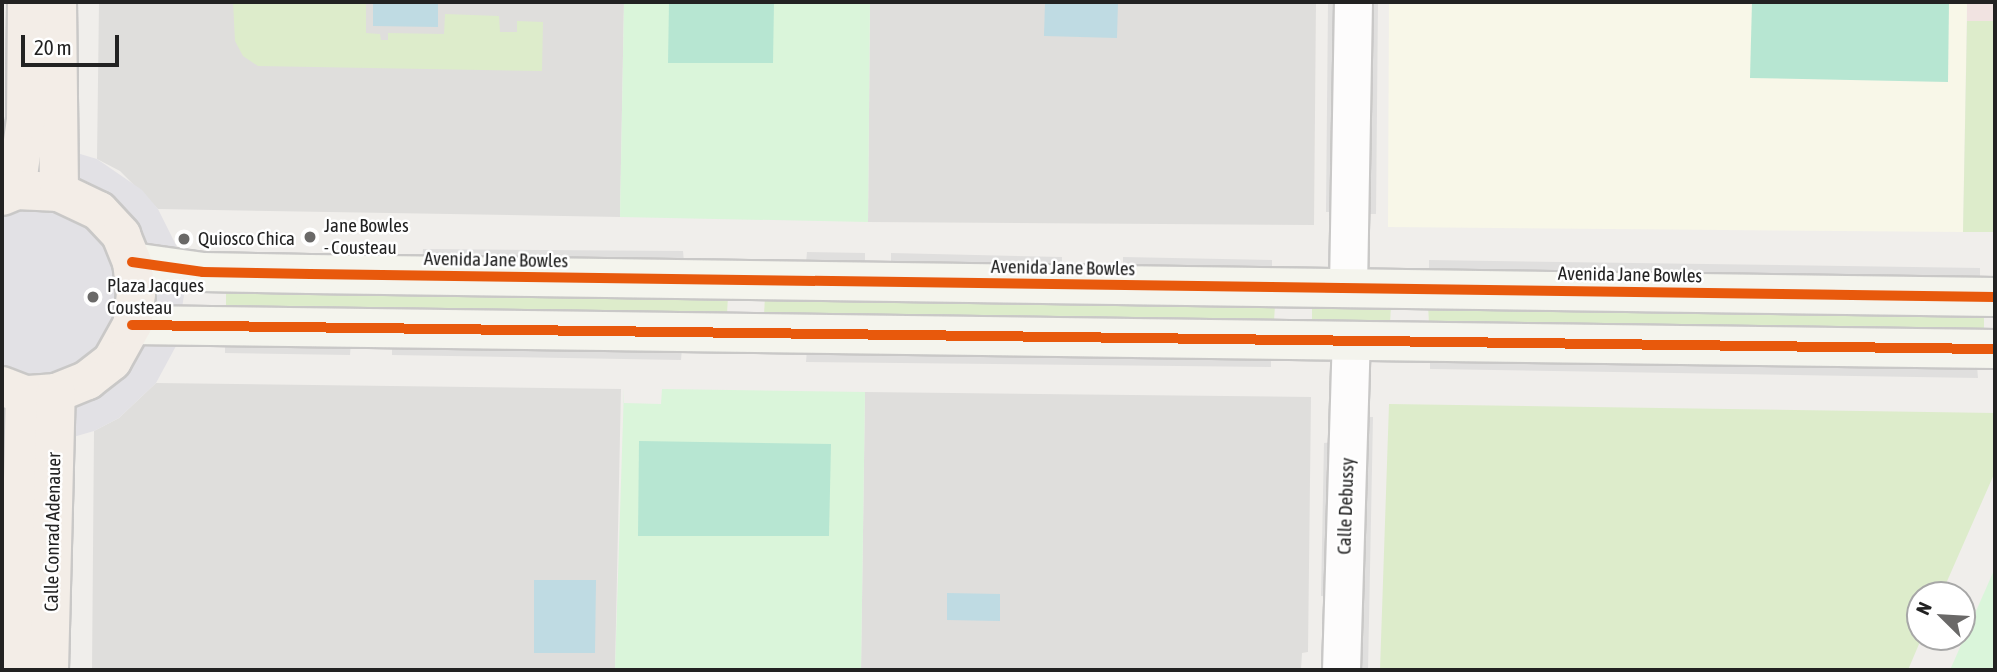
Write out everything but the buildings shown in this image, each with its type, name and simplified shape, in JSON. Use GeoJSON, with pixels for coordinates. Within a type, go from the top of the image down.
{"type":"FeatureCollection","features":[{"type":"Feature","properties":{"kind":"main road"},"geometry":{"type":"LineString","coordinates":[[27,2],[26,120],[9,193],[59,192],[99,211],[121,235],[132,262],[136,294],[132,326],[112,361],[88,380],[27,391]]}},
{"type":"Feature","properties":{"kind":"main road"},"geometry":{"type":"LineString","coordinates":[[57,2],[59,192]]}},
{"type":"Feature","properties":{"kind":"main road","name":"Avenida Jane Bowles"},"geometry":{"type":"LineString","coordinates":[[132,262],[159,269],[216,272],[1995,297]]}},
{"type":"Feature","properties":{"kind":"main road"},"geometry":{"type":"LineString","coordinates":[[132,326],[1995,349]]}},
{"type":"Feature","properties":{"kind":"main road","name":"Calle Conrad Adenauer"},"geometry":{"type":"LineString","coordinates":[[19,670],[27,391]]}},
{"type":"Feature","properties":{"kind":"main road","name":"Calle Conrad Adenauer"},"geometry":{"type":"LineString","coordinates":[[27,391],[49,670]]}},
{"type":"Feature","properties":{"kind":"street"},"geometry":{"type":"LineString","coordinates":[[1348,288],[1353,2]]}},
{"type":"Feature","properties":{"kind":"street","name":"Calle Debussy"},"geometry":{"type":"LineString","coordinates":[[1341,670],[1351,341]]}},
{"type":"Feature","properties":{"kind":"shaded area"},"geometry":{"type":"Polygon","coordinates":[[[99,2],[624,2],[620,217],[158,209],[120,171],[97,159],[99,2]]]}},
{"type":"Feature","properties":{"kind":"shaded area"},"geometry":{"type":"Polygon","coordinates":[[[870,2],[1316,2],[1314,225],[868,222],[870,2]]]}},
{"type":"Feature","properties":{"kind":"shaded area"},"geometry":{"type":"Polygon","coordinates":[[[1328,2],[1339,2],[1337,212],[1326,212],[1328,2]]]}},
{"type":"Feature","properties":{"kind":"shaded area"},"geometry":{"type":"Polygon","coordinates":[[[1368,2],[1378,2],[1376,214],[1365,214],[1368,2]]]}},
{"type":"Feature","properties":{"kind":"shaded area"},"geometry":{"type":"Polygon","coordinates":[[[1389,2],[1967,2],[1963,232],[1388,227],[1389,2]]]}},
{"type":"Feature","properties":{"kind":"shaded area"},"geometry":{"type":"Polygon","coordinates":[[[1967,2],[1995,2],[1995,21],[1967,21],[1967,2]]]}},
{"type":"Feature","properties":{"kind":"shaded area","name":"Plaza Jacques Cousteau"},"geometry":{"type":"Polygon","coordinates":[[[22,147],[60,148],[97,159],[142,190],[158,209],[177,247],[185,289],[176,346],[156,383],[119,418],[94,431],[56,442],[2,438],[2,152],[22,147]]]}},
{"type":"Feature","properties":{"kind":"shaded area"},"geometry":{"type":"Polygon","coordinates":[[[423,249],[683,251],[684,262],[422,263],[423,249]]]}},
{"type":"Feature","properties":{"kind":"shaded area"},"geometry":{"type":"Polygon","coordinates":[[[807,252],[865,253],[865,264],[806,263],[807,252]]]}},
{"type":"Feature","properties":{"kind":"shaded area"},"geometry":{"type":"Polygon","coordinates":[[[891,253],[1062,257],[1062,269],[891,265],[891,253]]]}},
{"type":"Feature","properties":{"kind":"shaded area"},"geometry":{"type":"Polygon","coordinates":[[[1123,257],[1272,260],[1272,273],[1123,271],[1123,257]]]}},
{"type":"Feature","properties":{"kind":"shaded area"},"geometry":{"type":"Polygon","coordinates":[[[1429,260],[1980,268],[1980,281],[1429,272],[1429,260]]]}},
{"type":"Feature","properties":{"kind":"shaded area"},"geometry":{"type":"Polygon","coordinates":[[[225,341],[351,342],[350,355],[225,353],[225,341]]]}},
{"type":"Feature","properties":{"kind":"shaded area"},"geometry":{"type":"Polygon","coordinates":[[[392,343],[682,348],[681,360],[392,355],[392,343]]]}},
{"type":"Feature","properties":{"kind":"shaded area"},"geometry":{"type":"Polygon","coordinates":[[[807,350],[1271,356],[1271,367],[806,362],[807,350]]]}},
{"type":"Feature","properties":{"kind":"shaded area"},"geometry":{"type":"Polygon","coordinates":[[[1430,358],[1977,366],[1978,378],[1430,369],[1430,358]]]}},
{"type":"Feature","properties":{"kind":"shaded area"},"geometry":{"type":"Polygon","coordinates":[[[156,383],[621,389],[615,670],[92,670],[94,431],[119,418],[156,383]]]}},
{"type":"Feature","properties":{"kind":"shaded area"},"geometry":{"type":"Polygon","coordinates":[[[865,392],[1311,397],[1308,652],[1302,653],[1301,670],[861,670],[865,392]]]}},
{"type":"Feature","properties":{"kind":"shaded area"},"geometry":{"type":"Polygon","coordinates":[[[1363,417],[1373,417],[1368,670],[1359,670],[1363,417]]]}},
{"type":"Feature","properties":{"kind":"shaded area"},"geometry":{"type":"Polygon","coordinates":[[[1334,442],[1332,596],[1321,596],[1324,443],[1334,442]]]}},
{"type":"Feature","properties":{"kind":"green space"},"geometry":{"type":"Polygon","coordinates":[[[233,2],[366,2],[366,33],[380,34],[381,40],[388,40],[388,33],[444,34],[445,14],[499,16],[500,32],[517,32],[517,21],[543,22],[542,71],[258,66],[243,56],[235,41],[233,2]]]}},
{"type":"Feature","properties":{"kind":"green space"},"geometry":{"type":"Polygon","coordinates":[[[624,2],[870,2],[868,222],[620,217],[624,2]]]}},
{"type":"Feature","properties":{"kind":"green space"},"geometry":{"type":"Polygon","coordinates":[[[669,2],[774,2],[773,63],[668,63],[669,2]]]}},
{"type":"Feature","properties":{"kind":"green space"},"geometry":{"type":"Polygon","coordinates":[[[1752,2],[1949,2],[1948,82],[1750,78],[1752,2]]]}},
{"type":"Feature","properties":{"kind":"green space"},"geometry":{"type":"Polygon","coordinates":[[[1967,21],[1995,21],[1995,232],[1963,232],[1967,21]]]}},
{"type":"Feature","properties":{"kind":"green space"},"geometry":{"type":"Polygon","coordinates":[[[226,289],[728,296],[727,314],[226,306],[226,289]]]}},
{"type":"Feature","properties":{"kind":"green space"},"geometry":{"type":"Polygon","coordinates":[[[765,297],[1275,304],[1274,322],[764,314],[765,297]]]}},
{"type":"Feature","properties":{"kind":"green space"},"geometry":{"type":"Polygon","coordinates":[[[1312,305],[1391,305],[1390,324],[1312,323],[1312,305]]]}},
{"type":"Feature","properties":{"kind":"green space"},"geometry":{"type":"Polygon","coordinates":[[[1428,305],[1984,314],[1984,332],[1429,323],[1428,305]]]}},
{"type":"Feature","properties":{"kind":"green space"},"geometry":{"type":"Polygon","coordinates":[[[624,388],[624,403],[661,404],[662,389],[865,392],[861,670],[615,670],[624,388]]]}},
{"type":"Feature","properties":{"kind":"green space"},"geometry":{"type":"Polygon","coordinates":[[[1389,404],[1995,413],[1995,472],[1947,581],[1906,581],[1906,651],[1916,651],[1908,670],[1380,670],[1389,404]]]}},
{"type":"Feature","properties":{"kind":"green space"},"geometry":{"type":"Polygon","coordinates":[[[639,441],[831,444],[829,536],[638,536],[639,441]]]}},
{"type":"Feature","properties":{"kind":"green space"},"geometry":{"type":"Polygon","coordinates":[[[1995,568],[1995,670],[1950,670],[1958,651],[1976,651],[1976,611],[1995,568]]]}},
{"type":"Feature","properties":{"kind":"water"},"geometry":{"type":"Polygon","coordinates":[[[373,2],[438,2],[438,27],[373,26],[373,2]]]}},
{"type":"Feature","properties":{"kind":"water"},"geometry":{"type":"Polygon","coordinates":[[[1045,2],[1118,2],[1117,38],[1044,36],[1045,2]]]}},
{"type":"Feature","properties":{"kind":"water"},"geometry":{"type":"Polygon","coordinates":[[[534,580],[596,580],[595,653],[534,653],[534,580]]]}},
{"type":"Feature","properties":{"kind":"water"},"geometry":{"type":"Polygon","coordinates":[[[947,593],[1000,594],[1000,621],[947,620],[947,593]]]}},
{"type":"Feature","properties":{"kind":"cycle path"},"geometry":{"type":"LineString","coordinates":[[132,262],[203,272],[1995,297]]}},
{"type":"Feature","properties":{"kind":"cycle path"},"geometry":{"type":"LineString","coordinates":[[132,325],[1995,349]]}},
{"type":"Feature","properties":{"kind":"place","name":"Jane Bowles - Cousteau"},"geometry":{"type":"Point","coordinates":[310,237]}},
{"type":"Feature","properties":{"kind":"place","name":"Quiosco Chica"},"geometry":{"type":"Point","coordinates":[184,239]}},
{"type":"Feature","properties":{"kind":"place","name":"Plaza Jacques Cousteau"},"geometry":{"type":"Point","coordinates":[93,297]}}]}
